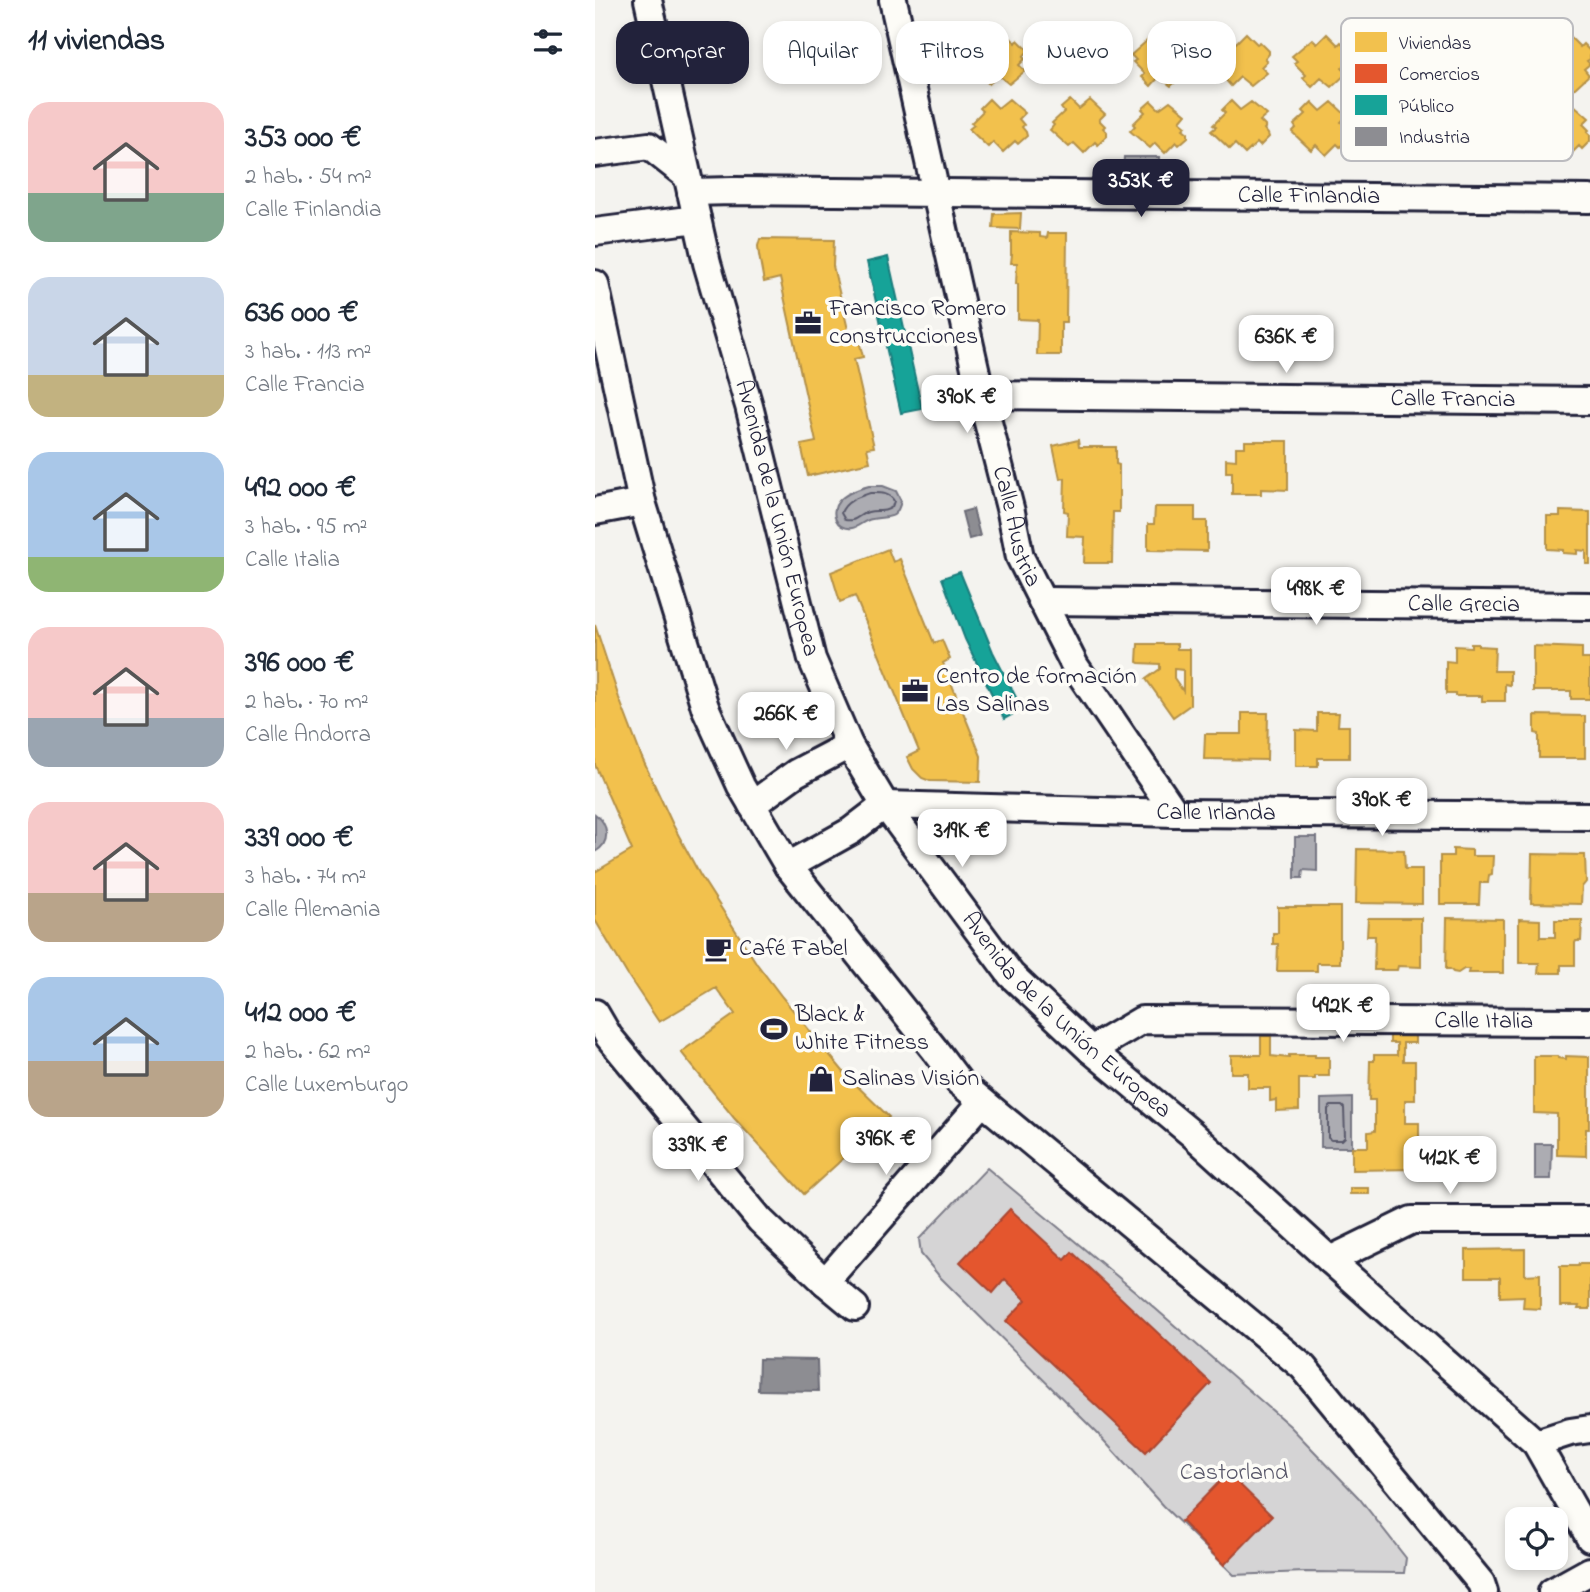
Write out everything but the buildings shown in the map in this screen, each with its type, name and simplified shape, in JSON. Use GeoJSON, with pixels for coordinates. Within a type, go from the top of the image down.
{"type":"FeatureCollection","features":[{"type":"Feature","properties":{"kind":"street","name":"Avenida de la Unión Europea"},"geometry":{"type":"LineString","coordinates":[[648,0],[707,263],[749,407],[812,659],[849,745],[885,805],[1011,975],[1091,1050],[1192,1134],[1536,1443],[1590,1538]]}},
{"type":"Feature","properties":{"kind":"street","name":"Calle Austria"},"geometry":{"type":"LineString","coordinates":[[893,0],[1020,557],[1075,666],[1175,813]]}},
{"type":"Feature","properties":{"kind":"street"},"geometry":{"type":"LineString","coordinates":[[595,153],[649,146],[689,184]]}},
{"type":"Feature","properties":{"kind":"street","name":"Calle Finlandia"},"geometry":{"type":"LineString","coordinates":[[689,184],[733,191],[1590,199]]}},
{"type":"Feature","properties":{"kind":"street"},"geometry":{"type":"LineString","coordinates":[[595,232],[697,219]]}},
{"type":"Feature","properties":{"kind":"street"},"geometry":{"type":"LineString","coordinates":[[595,284],[642,502],[705,707],[741,786],[788,866],[959,1082],[1303,1367],[1481,1583],[1484,1592]]}},
{"type":"Feature","properties":{"kind":"street","name":"Calle Francia"},"geometry":{"type":"LineString","coordinates":[[981,395],[1590,401]]}},
{"type":"Feature","properties":{"kind":"street"},"geometry":{"type":"LineString","coordinates":[[595,511],[642,502]]}},
{"type":"Feature","properties":{"kind":"street","name":"Calle Grecia"},"geometry":{"type":"LineString","coordinates":[[1042,601],[1590,606]]}},
{"type":"Feature","properties":{"kind":"street"},"geometry":{"type":"LineString","coordinates":[[752,805],[796,773],[849,745]]}},
{"type":"Feature","properties":{"kind":"street"},"geometry":{"type":"LineString","coordinates":[[788,866],[851,831],[885,805]]}},
{"type":"Feature","properties":{"kind":"street","name":"Calle Irlanda"},"geometry":{"type":"LineString","coordinates":[[885,805],[1175,813],[1590,816]]}},
{"type":"Feature","properties":{"kind":"street"},"geometry":{"type":"LineString","coordinates":[[595,1013],[609,1037],[760,1220],[855,1307]]}},
{"type":"Feature","properties":{"kind":"street","name":"Calle Italia"},"geometry":{"type":"LineString","coordinates":[[1091,1050],[1142,1020],[1590,1022]]}},
{"type":"Feature","properties":{"kind":"street"},"geometry":{"type":"LineString","coordinates":[[825,1282],[982,1102]]}},
{"type":"Feature","properties":{"kind":"street"},"geometry":{"type":"LineString","coordinates":[[1330,1260],[1412,1220],[1590,1220]]}},
{"type":"Feature","properties":{"kind":"street"},"geometry":{"type":"LineString","coordinates":[[1536,1443],[1570,1432],[1590,1429]]}},
{"type":"Feature","properties":{"kind":"street"},"geometry":{"type":"LineString","coordinates":[[1552,1592],[1590,1571]]}},
{"type":"Feature","properties":{"kind":"green space","name":"Castorland"},"geometry":{"type":"Polygon","coordinates":[[[987,1168],[1142,1297],[1290,1426],[1359,1498],[1406,1558],[1404,1573],[1305,1572],[1234,1575],[1163,1506],[1097,1433],[940,1277],[921,1254],[919,1239],[987,1168]]]}},
{"type":"Feature","properties":{"kind":"water"},"geometry":{"type":"Polygon","coordinates":[[[1124,157],[1159,157],[1159,172],[1123,172],[1124,157]]]}},
{"type":"Feature","properties":{"kind":"water"},"geometry":{"type":"Polygon","coordinates":[[[869,486],[883,486],[896,491],[901,501],[897,512],[855,527],[846,528],[838,523],[835,510],[839,501],[869,486]]]}},
{"type":"Feature","properties":{"kind":"water"},"geometry":{"type":"Polygon","coordinates":[[[595,814],[603,823],[606,839],[595,852],[595,814]]]}},
{"type":"Feature","properties":{"kind":"water"},"geometry":{"type":"Polygon","coordinates":[[[1295,837],[1317,837],[1317,871],[1303,870],[1302,878],[1295,878],[1295,837]]]}},
{"type":"Feature","properties":{"kind":"water"},"geometry":{"type":"Polygon","coordinates":[[[1352,1098],[1352,1147],[1321,1147],[1321,1099],[1352,1098]]]}},
{"type":"Feature","properties":{"kind":"water"},"geometry":{"type":"Polygon","coordinates":[[[1535,1144],[1552,1144],[1551,1179],[1535,1179],[1535,1144]]]}},
{"type":"Feature","properties":{"kind":"place","name":"Francisco Romero construcciones"},"geometry":{"type":"Point","coordinates":[808,323]}},
{"type":"Feature","properties":{"kind":"place","name":"Centro de formación Las Salinas"},"geometry":{"type":"Point","coordinates":[915,691]}},
{"type":"Feature","properties":{"kind":"place","name":"Café Fabel"},"geometry":{"type":"Point","coordinates":[718,949]}},
{"type":"Feature","properties":{"kind":"place","name":"Black & White Fitness"},"geometry":{"type":"Point","coordinates":[774,1029]}},
{"type":"Feature","properties":{"kind":"place","name":"Salinas Visión"},"geometry":{"type":"Point","coordinates":[821,1079]}}]}
